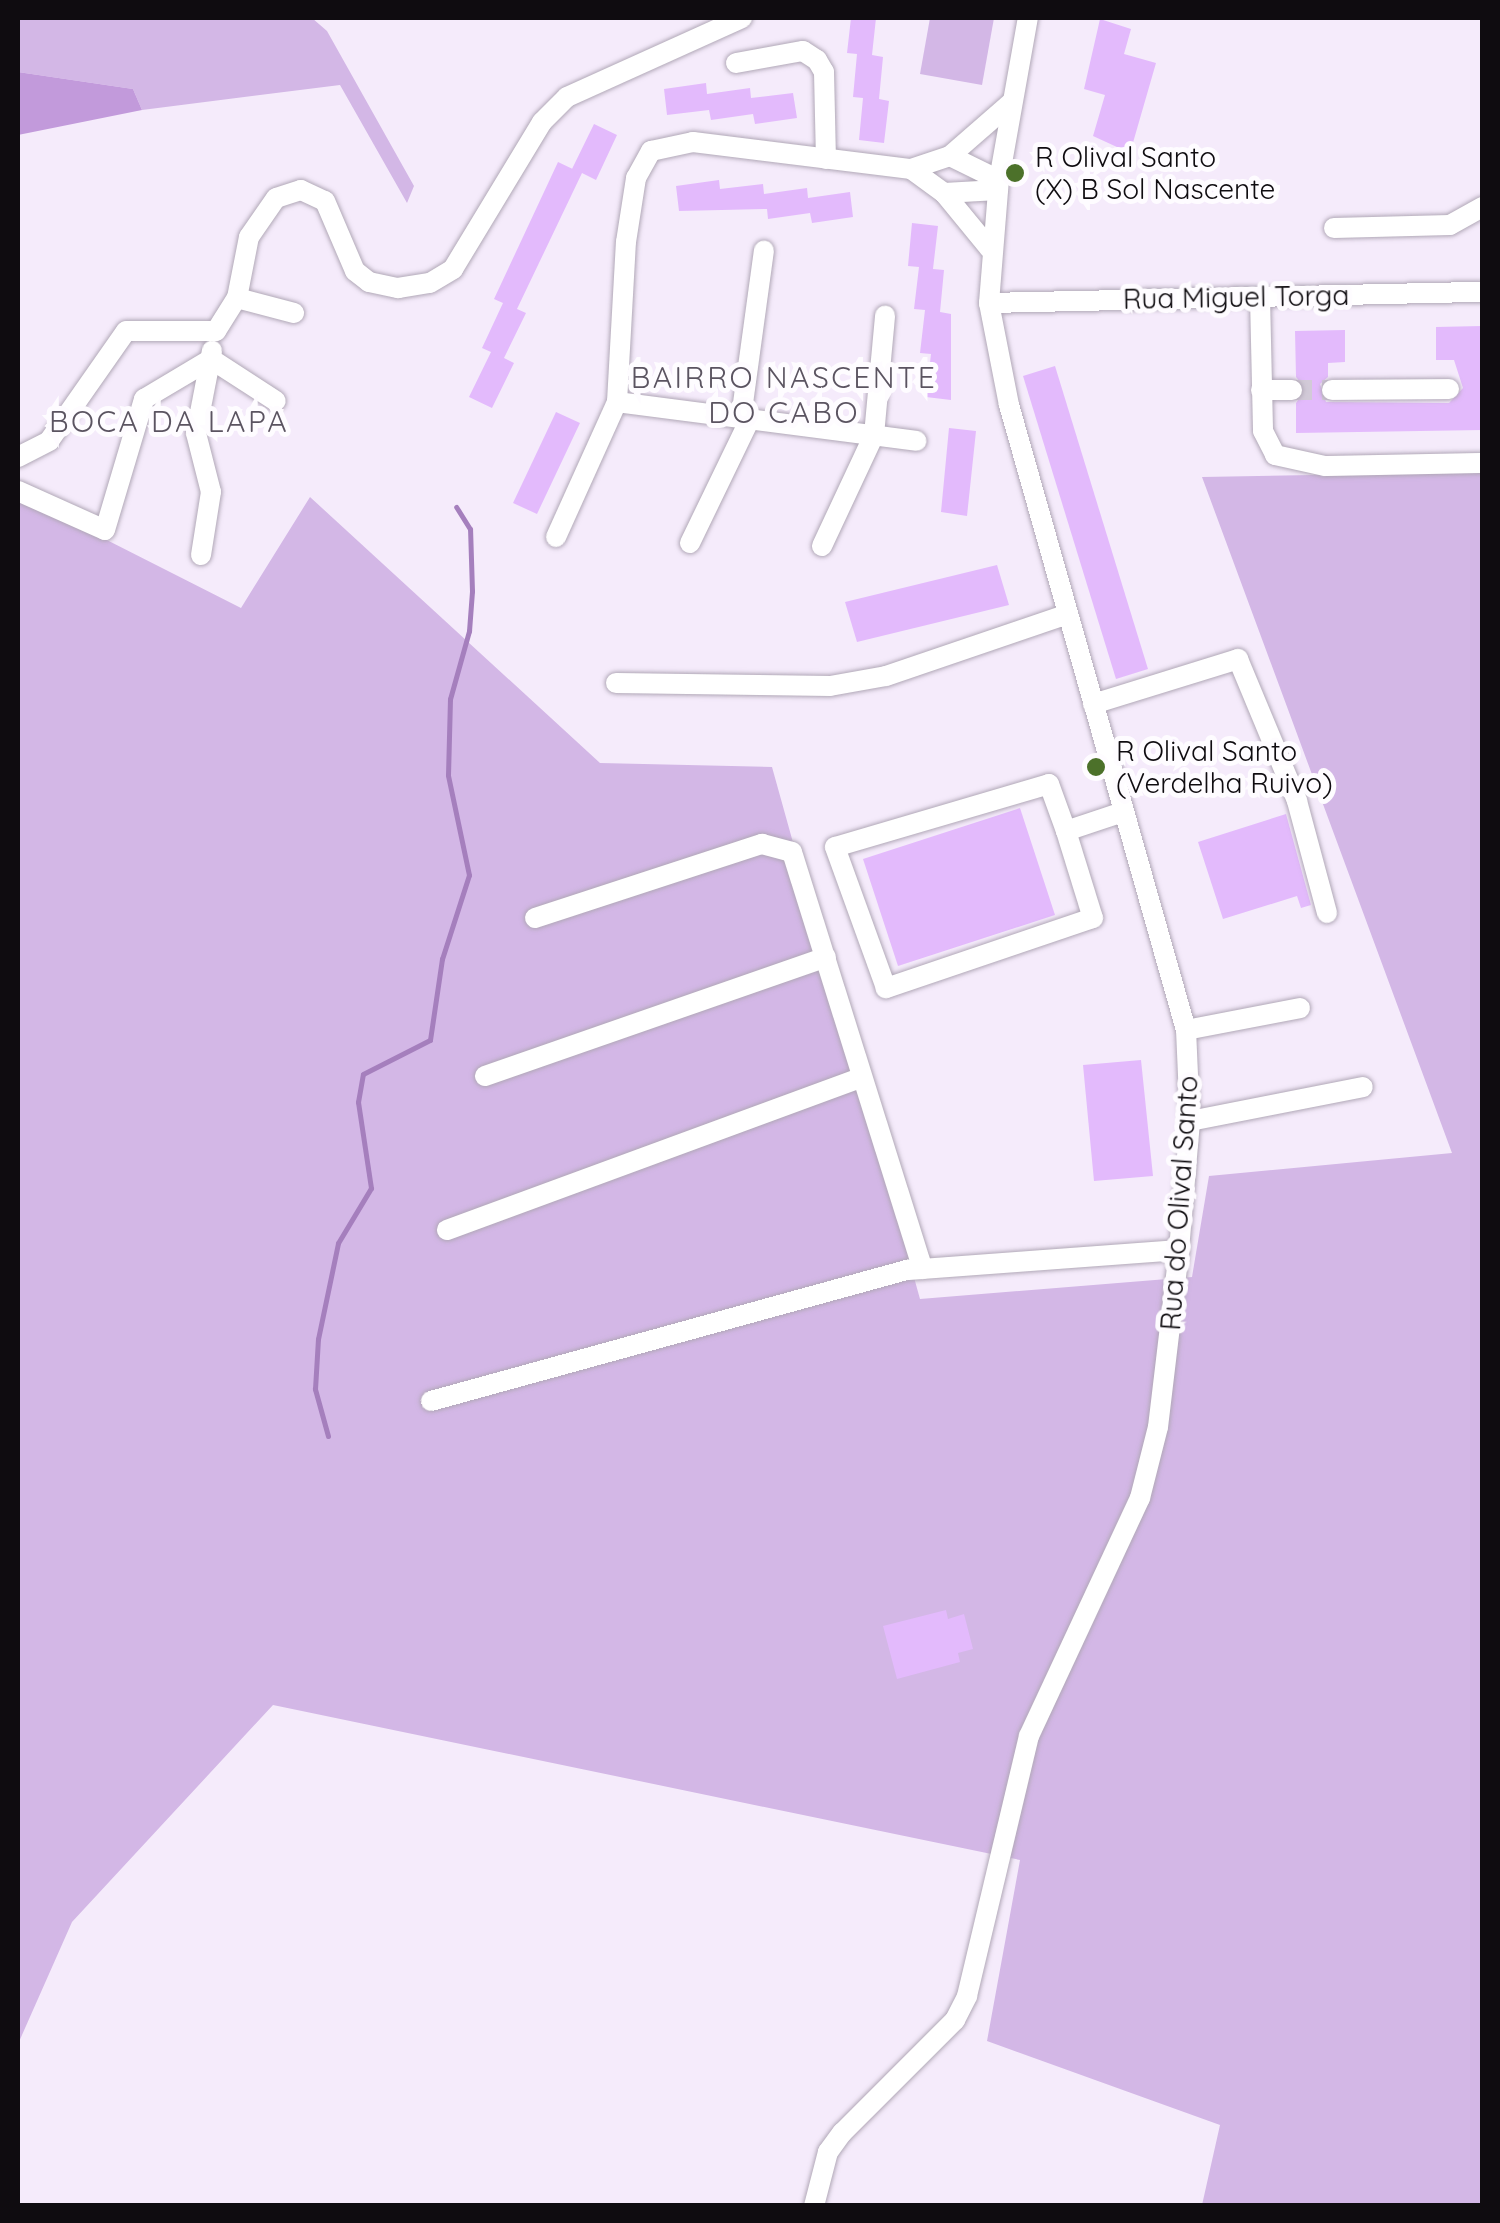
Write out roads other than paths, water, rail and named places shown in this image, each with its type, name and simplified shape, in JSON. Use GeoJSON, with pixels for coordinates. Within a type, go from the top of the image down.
{"type":"FeatureCollection","features":[{"type":"Feature","properties":{"kind":"street"},"geometry":{"type":"LineString","coordinates":[[201,555],[211,492],[196,433],[216,332],[237,298],[249,236],[271,202],[301,190],[324,201],[356,271],[368,282],[398,288],[438,280],[453,269],[542,122],[567,97],[742,18]]}},
{"type":"Feature","properties":{"kind":"street","name":"Rua do Olival Santo"},"geometry":{"type":"LineString","coordinates":[[814,2206],[828,2152],[954,2020],[971,1984],[1029,1736],[1140,1498],[1158,1428],[1179,1250],[1190,1121],[1186,1030],[1009,405],[989,303],[990,248],[1028,18]]}},
{"type":"Feature","properties":{"kind":"street"},"geometry":{"type":"LineString","coordinates":[[736,63],[803,51],[817,60],[824,72],[826,159]]}},
{"type":"Feature","properties":{"kind":"street"},"geometry":{"type":"LineString","coordinates":[[556,537],[618,402],[626,242],[636,178],[651,150],[694,142],[911,169],[950,156],[1012,102]]}},
{"type":"Feature","properties":{"kind":"street"},"geometry":{"type":"LineString","coordinates":[[950,156],[999,185]]}},
{"type":"Feature","properties":{"kind":"street"},"geometry":{"type":"LineString","coordinates":[[911,169],[944,193],[990,248]]}},
{"type":"Feature","properties":{"kind":"street"},"geometry":{"type":"LineString","coordinates":[[944,193],[999,185]]}},
{"type":"Feature","properties":{"kind":"street"},"geometry":{"type":"LineString","coordinates":[[1334,228],[1450,225],[1482,207]]}},
{"type":"Feature","properties":{"kind":"street"},"geometry":{"type":"LineString","coordinates":[[690,543],[746,419],[764,251]]}},
{"type":"Feature","properties":{"kind":"street","name":"Rua Miguel Torga"},"geometry":{"type":"LineString","coordinates":[[989,303],[1482,292]]}},
{"type":"Feature","properties":{"kind":"street"},"geometry":{"type":"LineString","coordinates":[[1260,297],[1266,444],[1285,461],[1482,463]]}},
{"type":"Feature","properties":{"kind":"street"},"geometry":{"type":"LineString","coordinates":[[237,298],[294,313]]}},
{"type":"Feature","properties":{"kind":"street"},"geometry":{"type":"LineString","coordinates":[[822,546],[874,435],[886,316]]}},
{"type":"Feature","properties":{"kind":"street"},"geometry":{"type":"LineString","coordinates":[[18,457],[49,440],[126,332],[216,332]]}},
{"type":"Feature","properties":{"kind":"street"},"geometry":{"type":"LineString","coordinates":[[211,359],[276,401]]}},
{"type":"Feature","properties":{"kind":"street"},"geometry":{"type":"LineString","coordinates":[[18,491],[105,530],[144,398],[211,359]]}},
{"type":"Feature","properties":{"kind":"street"},"geometry":{"type":"LineString","coordinates":[[1332,390],[1449,389]]}},
{"type":"Feature","properties":{"kind":"street"},"geometry":{"type":"LineString","coordinates":[[1262,390],[1292,390]]}},
{"type":"Feature","properties":{"kind":"street"},"geometry":{"type":"LineString","coordinates":[[618,402],[916,441]]}},
{"type":"Feature","properties":{"kind":"street"},"geometry":{"type":"LineString","coordinates":[[616,683],[830,686],[886,676],[1068,614]]}},
{"type":"Feature","properties":{"kind":"street"},"geometry":{"type":"LineString","coordinates":[[1093,704],[1238,659],[1297,801],[1327,913]]}},
{"type":"Feature","properties":{"kind":"street"},"geometry":{"type":"LineString","coordinates":[[1049,784],[1066,831],[1093,918],[886,988],[835,847],[1049,784]]}},
{"type":"Feature","properties":{"kind":"street"},"geometry":{"type":"LineString","coordinates":[[1066,831],[1123,812]]}},
{"type":"Feature","properties":{"kind":"street"},"geometry":{"type":"LineString","coordinates":[[535,918],[779,844],[800,869],[923,1269]]}},
{"type":"Feature","properties":{"kind":"street"},"geometry":{"type":"LineString","coordinates":[[485,1076],[826,957]]}},
{"type":"Feature","properties":{"kind":"street"},"geometry":{"type":"LineString","coordinates":[[1186,1030],[1300,1008]]}},
{"type":"Feature","properties":{"kind":"street"},"geometry":{"type":"LineString","coordinates":[[447,1230],[862,1077]]}},
{"type":"Feature","properties":{"kind":"street"},"geometry":{"type":"LineString","coordinates":[[1190,1121],[1362,1087]]}},
{"type":"Feature","properties":{"kind":"street"},"geometry":{"type":"LineString","coordinates":[[431,1402],[923,1269],[1179,1250]]}},
{"type":"Feature","properties":{"kind":"waterway"},"geometry":{"type":"LineString","coordinates":[[328,1436],[315,1389],[318,1339],[338,1243],[371,1188],[358,1102],[363,1074],[430,1040],[442,959],[469,875],[448,775],[450,699],[469,631],[472,591],[470,529],[456,507]]}},
{"type":"Feature","properties":{"kind":"tunnel"},"geometry":{"type":"LineString","coordinates":[[1292,390],[1332,390]]}},
{"type":"Feature","properties":{"kind":"place","name":"R Olival Santo (X) B Sol Nascente"},"geometry":{"type":"Point","coordinates":[1015,173]}},
{"type":"Feature","properties":{"kind":"place","name":"R Olival Santo (Verdelha Ruivo)"},"geometry":{"type":"Point","coordinates":[1096,767]}},
{"type":"Feature","properties":{"kind":"district","name":"BAIRRO NASCENTE DO CABO"},"geometry":{"type":"Point","coordinates":[784,394]}},
{"type":"Feature","properties":{"kind":"district","name":"BOCA DA LAPA"},"geometry":{"type":"Point","coordinates":[169,421]}}]}
